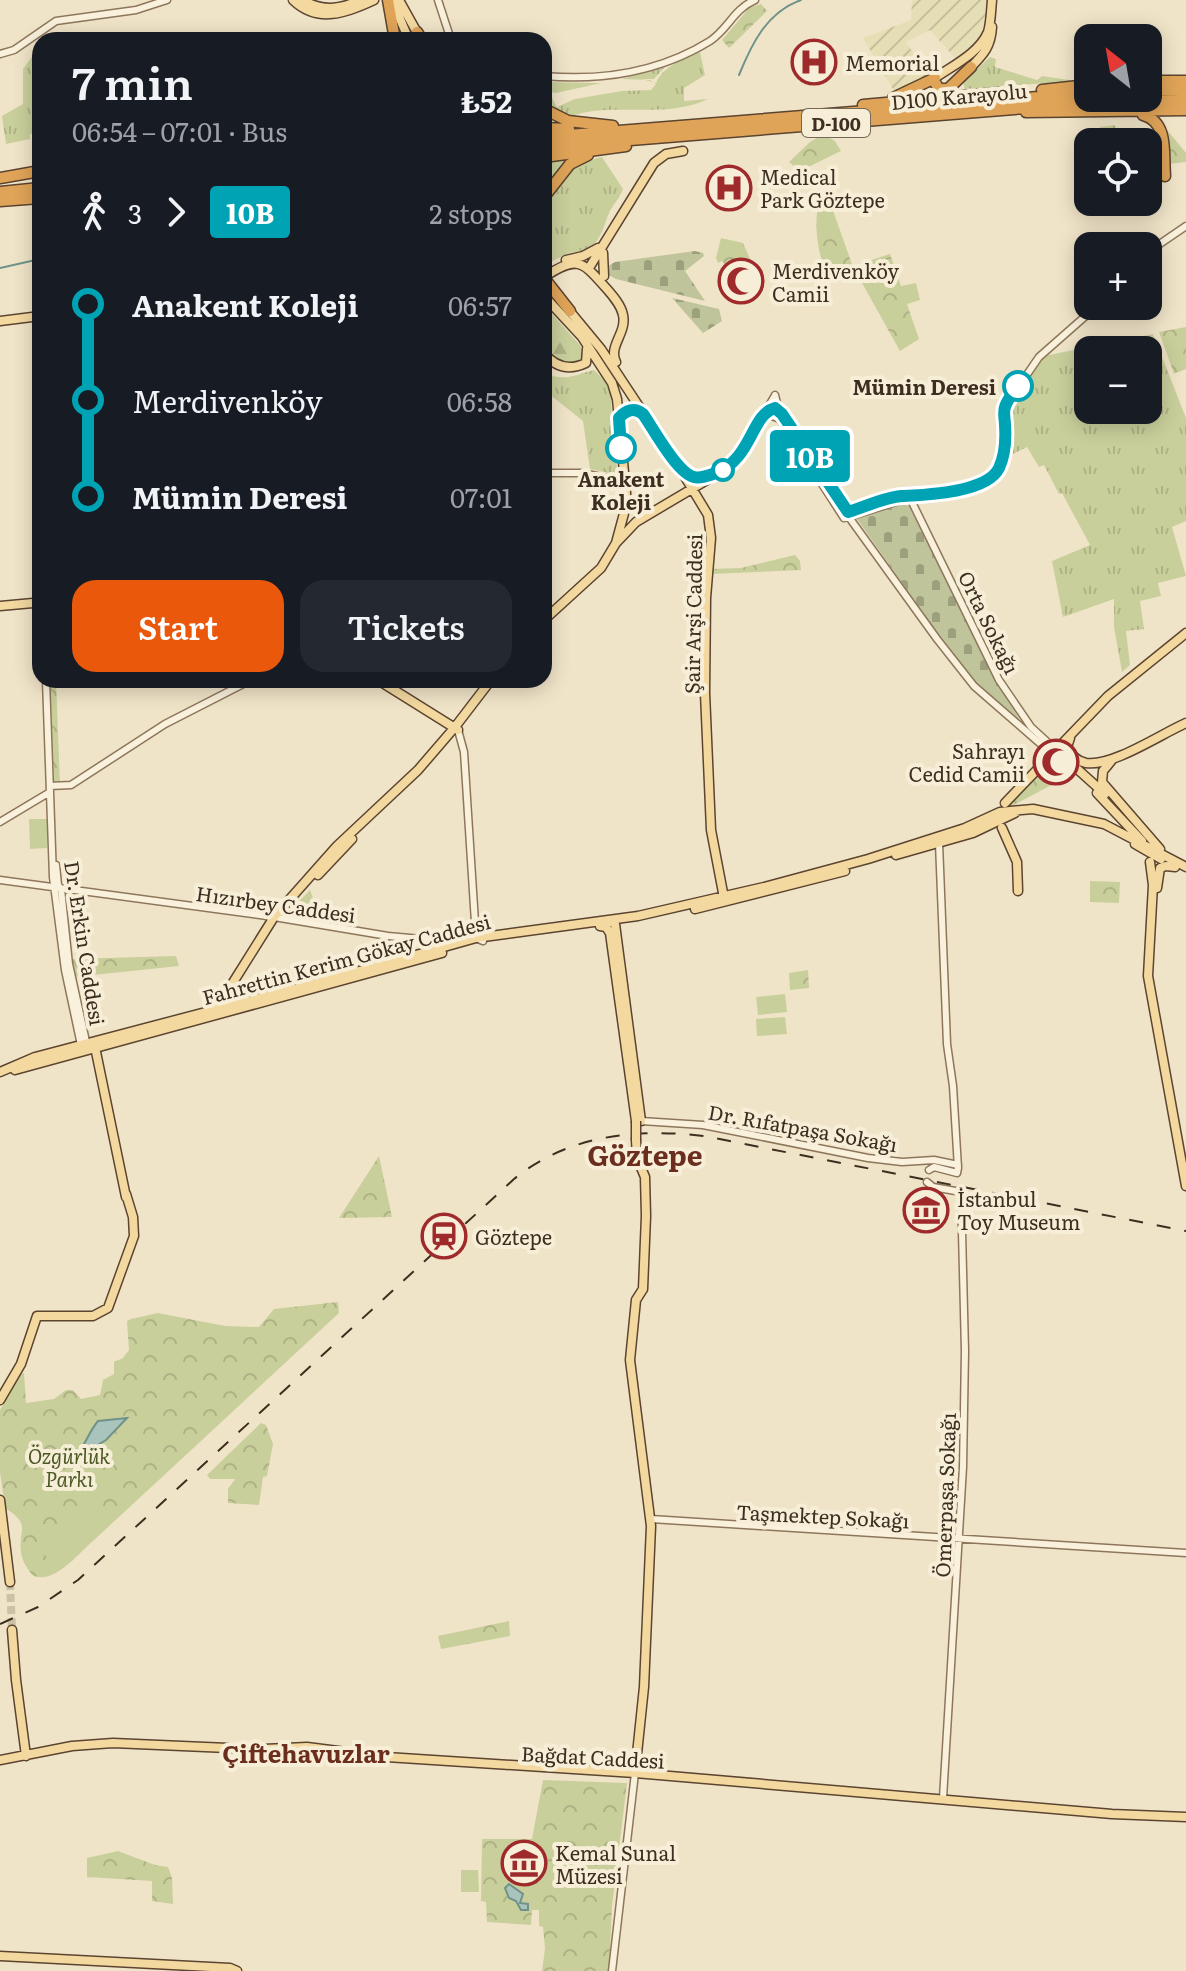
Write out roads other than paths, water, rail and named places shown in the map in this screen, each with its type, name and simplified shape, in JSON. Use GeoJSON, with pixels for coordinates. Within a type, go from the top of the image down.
{"type":"FeatureCollection","features":[{"type":"Feature","properties":{"kind":"highway"},"geometry":{"type":"LineString","coordinates":[[390,0],[394,32]]}},
{"type":"Feature","properties":{"kind":"highway"},"geometry":{"type":"LineString","coordinates":[[879,103],[935,78],[939,89],[948,89],[971,67]]}},
{"type":"Feature","properties":{"kind":"highway"},"geometry":{"type":"LineString","coordinates":[[966,95],[957,88],[956,82],[971,67]]}},
{"type":"Feature","properties":{"kind":"highway"},"geometry":{"type":"LineString","coordinates":[[1162,81],[1186,81]]}},
{"type":"Feature","properties":{"kind":"highway"},"geometry":{"type":"LineString","coordinates":[[806,115],[879,103],[1074,86]]}},
{"type":"Feature","properties":{"kind":"highway"},"geometry":{"type":"LineString","coordinates":[[1162,91],[1186,90]]}},
{"type":"Feature","properties":{"kind":"highway","name":"D100 Karayolu"},"geometry":{"type":"LineString","coordinates":[[552,136],[1074,94]]}},
{"type":"Feature","properties":{"kind":"highway","name":"D100 Karayolu"},"geometry":{"type":"LineString","coordinates":[[552,146],[1101,102],[1186,100]]}},
{"type":"Feature","properties":{"kind":"highway"},"geometry":{"type":"LineString","coordinates":[[1000,110],[1041,114],[1129,112],[1152,118],[1163,136]]}},
{"type":"Feature","properties":{"kind":"highway"},"geometry":{"type":"LineString","coordinates":[[1162,111],[1186,110]]}},
{"type":"Feature","properties":{"kind":"highway"},"geometry":{"type":"LineString","coordinates":[[1166,175],[1161,120],[1170,111]]}},
{"type":"Feature","properties":{"kind":"highway"},"geometry":{"type":"LineString","coordinates":[[552,115],[580,124],[647,128]]}},
{"type":"Feature","properties":{"kind":"highway"},"geometry":{"type":"LineString","coordinates":[[552,128],[647,128]]}},
{"type":"Feature","properties":{"kind":"highway"},"geometry":{"type":"LineString","coordinates":[[552,156],[671,137]]}},
{"type":"Feature","properties":{"kind":"highway"},"geometry":{"type":"LineString","coordinates":[[552,187],[570,164],[605,149]]}},
{"type":"Feature","properties":{"kind":"highway"},"geometry":{"type":"LineString","coordinates":[[0,178],[32,175]]}},
{"type":"Feature","properties":{"kind":"highway"},"geometry":{"type":"LineString","coordinates":[[0,192],[32,189]]}},
{"type":"Feature","properties":{"kind":"highway"},"geometry":{"type":"LineString","coordinates":[[0,201],[32,199]]}},
{"type":"Feature","properties":{"kind":"highway"},"geometry":{"type":"LineString","coordinates":[[552,281],[570,311]]}},
{"type":"Feature","properties":{"kind":"main road"},"geometry":{"type":"LineString","coordinates":[[293,0],[305,9],[323,15],[340,14],[357,3]]}},
{"type":"Feature","properties":{"kind":"main road"},"geometry":{"type":"LineString","coordinates":[[302,0],[318,8],[329,9],[374,0]]}},
{"type":"Feature","properties":{"kind":"main road"},"geometry":{"type":"LineString","coordinates":[[390,0],[411,32]]}},
{"type":"Feature","properties":{"kind":"main road"},"geometry":{"type":"LineString","coordinates":[[399,0],[412,32]]}},
{"type":"Feature","properties":{"kind":"main road"},"geometry":{"type":"LineString","coordinates":[[971,67],[992,40],[994,0]]}},
{"type":"Feature","properties":{"kind":"main road"},"geometry":{"type":"LineString","coordinates":[[935,78],[968,56],[983,40],[994,0]]}},
{"type":"Feature","properties":{"kind":"main road"},"geometry":{"type":"LineString","coordinates":[[591,265],[654,163],[666,154],[683,151]]}},
{"type":"Feature","properties":{"kind":"main road"},"geometry":{"type":"LineString","coordinates":[[591,265],[603,253],[632,197]]}},
{"type":"Feature","properties":{"kind":"main road"},"geometry":{"type":"LineString","coordinates":[[552,268],[560,261],[596,250],[604,241]]}},
{"type":"Feature","properties":{"kind":"main road"},"geometry":{"type":"LineString","coordinates":[[552,305],[582,337],[603,369],[620,406],[627,406],[632,396],[613,356],[621,336],[624,315],[604,276],[603,253]]}},
{"type":"Feature","properties":{"kind":"main road"},"geometry":{"type":"LineString","coordinates":[[576,258],[604,276]]}},
{"type":"Feature","properties":{"kind":"main road"},"geometry":{"type":"LineString","coordinates":[[552,271],[575,263],[591,265],[612,294]]}},
{"type":"Feature","properties":{"kind":"main road"},"geometry":{"type":"LineString","coordinates":[[552,293],[605,343],[614,342],[621,336]]}},
{"type":"Feature","properties":{"kind":"main road","name":"Şair Arşi Caddesi"},"geometry":{"type":"LineString","coordinates":[[570,311],[601,349],[708,515],[711,538],[706,598],[705,699],[711,830],[724,896]]}},
{"type":"Feature","properties":{"kind":"main road"},"geometry":{"type":"LineString","coordinates":[[0,321],[32,317]]}},
{"type":"Feature","properties":{"kind":"main road"},"geometry":{"type":"LineString","coordinates":[[552,361],[577,367],[586,363],[588,349],[582,337]]}},
{"type":"Feature","properties":{"kind":"main road"},"geometry":{"type":"LineString","coordinates":[[552,367],[570,373],[594,366],[603,369]]}},
{"type":"Feature","properties":{"kind":"main road"},"geometry":{"type":"LineString","coordinates":[[616,543],[626,500],[617,399]]}},
{"type":"Feature","properties":{"kind":"main road"},"geometry":{"type":"LineString","coordinates":[[618,425],[619,418],[628,411],[634,409],[643,414]]}},
{"type":"Feature","properties":{"kind":"main road"},"geometry":{"type":"LineString","coordinates":[[679,467],[695,477],[722,471]]}},
{"type":"Feature","properties":{"kind":"main road"},"geometry":{"type":"LineString","coordinates":[[671,501],[683,488],[679,467]]}},
{"type":"Feature","properties":{"kind":"main road"},"geometry":{"type":"LineString","coordinates":[[552,613],[601,568],[616,543],[644,516],[722,471]]}},
{"type":"Feature","properties":{"kind":"main road"},"geometry":{"type":"LineString","coordinates":[[626,500],[635,517],[644,516]]}},
{"type":"Feature","properties":{"kind":"main road"},"geometry":{"type":"LineString","coordinates":[[0,608],[32,603]]}},
{"type":"Feature","properties":{"kind":"main road"},"geometry":{"type":"LineString","coordinates":[[1005,803],[1128,677],[1186,633]]}},
{"type":"Feature","properties":{"kind":"main road"},"geometry":{"type":"LineString","coordinates":[[391,688],[456,728]]}},
{"type":"Feature","properties":{"kind":"main road"},"geometry":{"type":"LineString","coordinates":[[456,728],[485,688]]}},
{"type":"Feature","properties":{"kind":"main road"},"geometry":{"type":"LineString","coordinates":[[226,1008],[229,988],[274,917],[285,910],[418,770],[491,688]]}},
{"type":"Feature","properties":{"kind":"main road"},"geometry":{"type":"LineString","coordinates":[[1101,789],[1096,781],[1097,773],[1106,763],[1186,723]]}},
{"type":"Feature","properties":{"kind":"main road"},"geometry":{"type":"LineString","coordinates":[[1074,730],[1067,747],[1079,761],[1095,763],[1119,755]]}},
{"type":"Feature","properties":{"kind":"main road"},"geometry":{"type":"LineString","coordinates":[[1053,751],[1101,789],[1130,822]]}},
{"type":"Feature","properties":{"kind":"main road"},"geometry":{"type":"LineString","coordinates":[[1119,755],[1105,769],[1101,780],[1147,844],[1172,862]]}},
{"type":"Feature","properties":{"kind":"main road"},"geometry":{"type":"LineString","coordinates":[[1084,774],[1132,832],[1186,870]]}},
{"type":"Feature","properties":{"kind":"main road","name":"Fahrettin Kerim Gökay Caddesi"},"geometry":{"type":"LineString","coordinates":[[0,1074],[83,1047],[458,943],[714,905],[819,879],[973,833],[1020,811],[1033,809]]}},
{"type":"Feature","properties":{"kind":"main road","name":"Fahrettin Kerim Gökay Caddesi"},"geometry":{"type":"LineString","coordinates":[[97,1047],[226,1008],[346,981],[480,940],[600,926],[868,859],[965,828],[1000,812],[1033,809],[1104,824],[1126,837],[1147,844]]}},
{"type":"Feature","properties":{"kind":"main road"},"geometry":{"type":"LineString","coordinates":[[1002,828],[1017,862],[1018,891]]}},
{"type":"Feature","properties":{"kind":"main road"},"geometry":{"type":"LineString","coordinates":[[1150,862],[1153,887],[1148,978],[1186,1186]]}},
{"type":"Feature","properties":{"kind":"main road"},"geometry":{"type":"LineString","coordinates":[[1148,955],[1154,934],[1159,872],[1172,862]]}},
{"type":"Feature","properties":{"kind":"main road"},"geometry":{"type":"LineString","coordinates":[[714,905],[724,896]]}},
{"type":"Feature","properties":{"kind":"main road"},"geometry":{"type":"LineString","coordinates":[[612,922],[638,1121],[637,1158],[645,1177],[643,1289],[636,1300],[630,1360],[651,1519],[644,1687],[635,1773]]}},
{"type":"Feature","properties":{"kind":"main road"},"geometry":{"type":"LineString","coordinates":[[600,926],[610,932],[638,1121]]}},
{"type":"Feature","properties":{"kind":"main road"},"geometry":{"type":"LineString","coordinates":[[100,1063],[104,1048],[110,1044]]}},
{"type":"Feature","properties":{"kind":"main road"},"geometry":{"type":"LineString","coordinates":[[0,1400],[20,1366],[37,1316],[90,1316],[103,1313],[109,1305],[128,1250],[130,1230],[126,1194],[97,1047],[83,1047]]}},
{"type":"Feature","properties":{"kind":"main road"},"geometry":{"type":"LineString","coordinates":[[83,1047],[93,1052],[100,1063]]}},
{"type":"Feature","properties":{"kind":"main road"},"geometry":{"type":"LineString","coordinates":[[0,1500],[10,1582]]}},
{"type":"Feature","properties":{"kind":"main road"},"geometry":{"type":"LineString","coordinates":[[0,1760],[26,1756],[12,1630]]}},
{"type":"Feature","properties":{"kind":"main road","name":"Bağdat Caddesi"},"geometry":{"type":"LineString","coordinates":[[26,1756],[72,1746],[113,1743],[251,1749],[307,1747],[371,1756],[635,1773],[1112,1814],[1186,1817]]}},
{"type":"Feature","properties":{"kind":"main road"},"geometry":{"type":"LineString","coordinates":[[0,1956],[230,1968],[237,1971]]}},
{"type":"Feature","properties":{"kind":"street"},"geometry":{"type":"LineString","coordinates":[[41,32],[56,21],[136,10],[167,0]]}},
{"type":"Feature","properties":{"kind":"street"},"geometry":{"type":"LineString","coordinates":[[438,0],[448,32]]}},
{"type":"Feature","properties":{"kind":"street"},"geometry":{"type":"LineString","coordinates":[[552,76],[599,78],[658,65],[713,39],[742,6],[755,0]]}},
{"type":"Feature","properties":{"kind":"street"},"geometry":{"type":"LineString","coordinates":[[0,54],[32,39]]}},
{"type":"Feature","properties":{"kind":"street"},"geometry":{"type":"LineString","coordinates":[[1162,240],[1186,226]]}},
{"type":"Feature","properties":{"kind":"street"},"geometry":{"type":"LineString","coordinates":[[849,516],[900,496],[910,498],[963,489],[983,483],[997,472],[1006,439],[1004,408],[1039,357],[1081,320]]}},
{"type":"Feature","properties":{"kind":"street"},"geometry":{"type":"LineString","coordinates":[[722,471],[740,456],[775,395],[780,416]]}},
{"type":"Feature","properties":{"kind":"street"},"geometry":{"type":"LineString","coordinates":[[766,412],[774,408],[937,639],[974,686],[1053,751]]}},
{"type":"Feature","properties":{"kind":"street"},"geometry":{"type":"LineString","coordinates":[[761,420],[770,415],[780,416]]}},
{"type":"Feature","properties":{"kind":"street"},"geometry":{"type":"LineString","coordinates":[[552,473],[582,473],[625,482]]}},
{"type":"Feature","properties":{"kind":"street","name":"Orta Sokağı"},"geometry":{"type":"LineString","coordinates":[[910,498],[999,680],[1031,727],[1053,751]]}},
{"type":"Feature","properties":{"kind":"street","name":"Dr. Erkin Caddesi"},"geometry":{"type":"LineString","coordinates":[[46,688],[52,849],[83,1047]]}},
{"type":"Feature","properties":{"kind":"street"},"geometry":{"type":"LineString","coordinates":[[0,824],[50,792],[71,785],[165,724],[235,688]]}},
{"type":"Feature","properties":{"kind":"street"},"geometry":{"type":"LineString","coordinates":[[456,728],[464,752],[480,940]]}},
{"type":"Feature","properties":{"kind":"street"},"geometry":{"type":"LineString","coordinates":[[929,1170],[934,1167],[957,1169],[951,1060],[947,1044],[939,843]]}},
{"type":"Feature","properties":{"kind":"street","name":"Hızırbey Caddesi"},"geometry":{"type":"LineString","coordinates":[[0,880],[274,917],[388,936],[458,943]]}},
{"type":"Feature","properties":{"kind":"street","name":"Hızırbey Caddesi"},"geometry":{"type":"LineString","coordinates":[[57,886],[89,891]]}},
{"type":"Feature","properties":{"kind":"street","name":"Dr. Rıfatpaşa Sokağı"},"geometry":{"type":"LineString","coordinates":[[638,1121],[703,1125],[868,1158],[902,1162],[932,1159],[957,1169]]}},
{"type":"Feature","properties":{"kind":"street","name":"Ömerpaşa Sokağı"},"geometry":{"type":"LineString","coordinates":[[927,1182],[933,1187],[961,1192],[965,1367],[960,1539],[943,1798]]}},
{"type":"Feature","properties":{"kind":"street","name":"Taşmektep Sokağı"},"geometry":{"type":"LineString","coordinates":[[651,1519],[1186,1553]]}},
{"type":"Feature","properties":{"kind":"street"},"geometry":{"type":"LineString","coordinates":[[612,1971],[635,1773]]}},
{"type":"Feature","properties":{"kind":"water"},"geometry":{"type":"Polygon","coordinates":[[[127,1418],[106,1440],[86,1452],[81,1449],[98,1421],[127,1418]]]}},
{"type":"Feature","properties":{"kind":"water"},"geometry":{"type":"Polygon","coordinates":[[[509,1884],[523,1894],[520,1903],[528,1904],[528,1910],[521,1910],[516,1901],[509,1898],[505,1888],[509,1884]]]}},
{"type":"Feature","properties":{"kind":"waterway"},"geometry":{"type":"LineString","coordinates":[[739,75],[762,30],[779,12],[801,0]]}},
{"type":"Feature","properties":{"kind":"waterway"},"geometry":{"type":"LineString","coordinates":[[0,268],[32,261]]}},
{"type":"Feature","properties":{"kind":"tunnel"},"geometry":{"type":"LineString","coordinates":[[1130,822],[1140,835]]}},
{"type":"Feature","properties":{"kind":"tunnel"},"geometry":{"type":"LineString","coordinates":[[10,1582],[12,1630]]}},
{"type":"Feature","properties":{"kind":"railway"},"geometry":{"type":"LineString","coordinates":[[0,1624],[38,1607],[78,1580],[514,1179],[535,1164],[580,1144],[628,1134],[704,1136],[1186,1231]]}},
{"type":"Feature","properties":{"kind":"place","name":"Memorial"},"geometry":{"type":"Point","coordinates":[814,62]}},
{"type":"Feature","properties":{"kind":"place","name":"Medical Park Göztepe"},"geometry":{"type":"Point","coordinates":[729,188]}},
{"type":"Feature","properties":{"kind":"place","name":"Merdivenköy Camii"},"geometry":{"type":"Point","coordinates":[741,281]}},
{"type":"Feature","properties":{"kind":"place","name":"Mümin Deresi"},"geometry":{"type":"Point","coordinates":[1018,386]}},
{"type":"Feature","properties":{"kind":"place","name":"Anakent Koleji"},"geometry":{"type":"Point","coordinates":[621,448]}},
{"type":"Feature","properties":{"kind":"place","name":"Sahrayı Cedid Camii"},"geometry":{"type":"Point","coordinates":[1056,762]}},
{"type":"Feature","properties":{"kind":"place","name":"İstanbul Toy Museum"},"geometry":{"type":"Point","coordinates":[926,1210]}},
{"type":"Feature","properties":{"kind":"place","name":"Göztepe"},"geometry":{"type":"Point","coordinates":[444,1236]}},
{"type":"Feature","properties":{"kind":"place","name":"Kemal Sunal Müzesi"},"geometry":{"type":"Point","coordinates":[524,1863]}},
{"type":"Feature","properties":{"kind":"district","name":"Göztepe"},"geometry":{"type":"Point","coordinates":[645,1154]}},
{"type":"Feature","properties":{"kind":"district","name":"Çiftehavuzlar"},"geometry":{"type":"Point","coordinates":[306,1752]}},
{"type":"Feature","properties":{"kind":"park label","name":"Özgürlük Parkı"},"geometry":{"type":"Point","coordinates":[69,1466]}}]}
